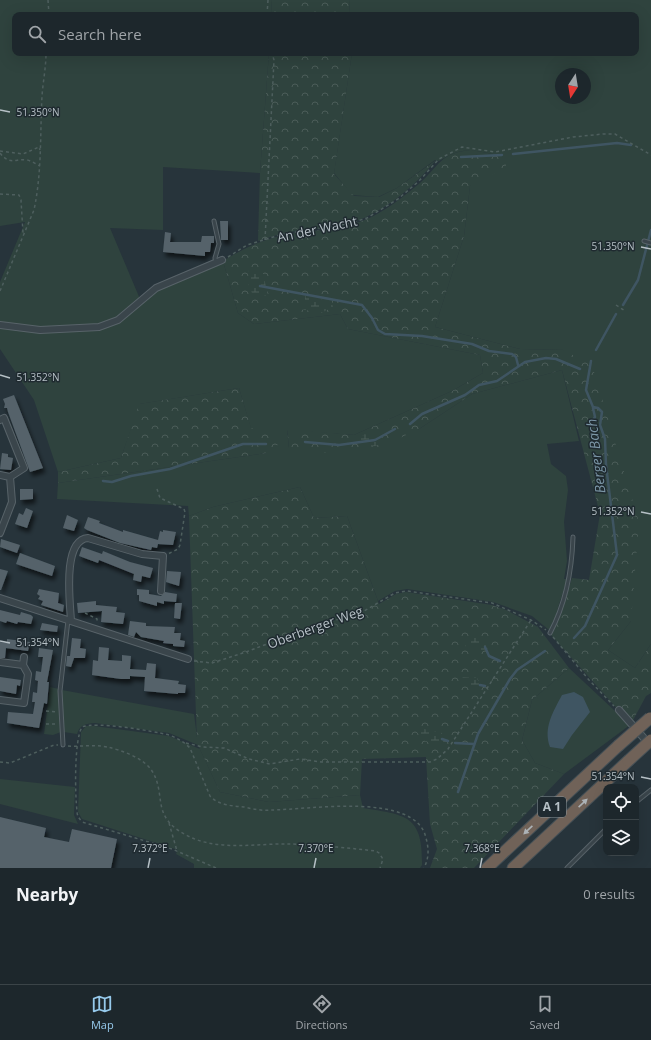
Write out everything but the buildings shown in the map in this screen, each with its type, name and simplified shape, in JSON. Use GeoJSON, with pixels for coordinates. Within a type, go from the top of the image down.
{"type":"FeatureCollection","features":[{"type":"Feature","properties":{"kind":"highway","name":"A 1"},"geometry":{"type":"LineString","coordinates":[[486,868],[650,717]]}},
{"type":"Feature","properties":{"kind":"highway","name":"A 1"},"geometry":{"type":"LineString","coordinates":[[513,868],[651,740]]}},
{"type":"Feature","properties":{"kind":"street"},"geometry":{"type":"LineString","coordinates":[[0,325],[40,330],[99,327],[118,320],[156,288],[219,262]]}},
{"type":"Feature","properties":{"kind":"street"},"geometry":{"type":"LineString","coordinates":[[0,420],[4,418],[24,468],[10,477],[0,475]]}},
{"type":"Feature","properties":{"kind":"street"},"geometry":{"type":"LineString","coordinates":[[0,533],[12,502],[10,477]]}},
{"type":"Feature","properties":{"kind":"street"},"geometry":{"type":"LineString","coordinates":[[69,620],[68,571],[76,543],[82,538],[88,538],[142,554],[163,556],[160,591]]}},
{"type":"Feature","properties":{"kind":"street"},"geometry":{"type":"LineString","coordinates":[[0,598],[188,659]]}},
{"type":"Feature","properties":{"kind":"street"},"geometry":{"type":"LineString","coordinates":[[0,700],[24,703],[28,674],[23,665],[24,657]]}},
{"type":"Feature","properties":{"kind":"street"},"geometry":{"type":"LineString","coordinates":[[0,662],[23,665]]}},
{"type":"Feature","properties":{"kind":"street"},"geometry":{"type":"LineString","coordinates":[[619,710],[651,746]]}},
{"type":"Feature","properties":{"kind":"lane"},"geometry":{"type":"LineString","coordinates":[[214,221],[218,244],[214,258],[219,262]]}},
{"type":"Feature","properties":{"kind":"lane"},"geometry":{"type":"LineString","coordinates":[[644,241],[651,243]]}},
{"type":"Feature","properties":{"kind":"lane"},"geometry":{"type":"LineString","coordinates":[[550,633],[556,621],[569,579],[572,565],[573,536]]}},
{"type":"Feature","properties":{"kind":"lane"},"geometry":{"type":"LineString","coordinates":[[63,744],[60,691],[69,620]]}},
{"type":"Feature","properties":{"kind":"lane"},"geometry":{"type":"LineString","coordinates":[[639,800],[651,790]]}},
{"type":"Feature","properties":{"kind":"lane"},"geometry":{"type":"LineString","coordinates":[[567,868],[603,832]]}},
{"type":"Feature","properties":{"kind":"path"},"geometry":{"type":"LineString","coordinates":[[48,0],[49,12]]}},
{"type":"Feature","properties":{"kind":"path"},"geometry":{"type":"LineString","coordinates":[[267,12],[268,0]]}},
{"type":"Feature","properties":{"kind":"path"},"geometry":{"type":"LineString","coordinates":[[0,291],[23,233],[34,210],[40,166],[42,95],[46,56]]}},
{"type":"Feature","properties":{"kind":"path"},"geometry":{"type":"LineString","coordinates":[[265,241],[274,60],[273,56]]}},
{"type":"Feature","properties":{"kind":"path","name":"An der Wacht"},"geometry":{"type":"LineString","coordinates":[[219,262],[247,245],[265,241],[283,234],[347,224],[367,218],[398,199],[419,181],[439,158],[462,147],[495,152],[573,137],[615,134],[651,155]]}},
{"type":"Feature","properties":{"kind":"path"},"geometry":{"type":"LineString","coordinates":[[0,152],[23,154],[39,147],[41,150]]}},
{"type":"Feature","properties":{"kind":"path"},"geometry":{"type":"LineString","coordinates":[[0,152],[4,158],[9,160],[28,160],[40,166]]}},
{"type":"Feature","properties":{"kind":"path"},"geometry":{"type":"LineString","coordinates":[[0,194],[19,195],[21,200],[23,233]]}},
{"type":"Feature","properties":{"kind":"path"},"geometry":{"type":"LineString","coordinates":[[616,304],[625,311]]}},
{"type":"Feature","properties":{"kind":"path"},"geometry":{"type":"LineString","coordinates":[[157,489],[160,498],[184,509],[185,512],[180,545],[178,548],[163,556]]}},
{"type":"Feature","properties":{"kind":"path","name":"Oberberger Weg"},"geometry":{"type":"LineString","coordinates":[[188,659],[212,663],[226,659],[322,623],[357,616],[395,593],[406,591],[492,603],[531,620],[550,633],[589,680],[619,710]]}},
{"type":"Feature","properties":{"kind":"path"},"geometry":{"type":"LineString","coordinates":[[84,613],[97,619],[96,629]]}},
{"type":"Feature","properties":{"kind":"path"},"geometry":{"type":"LineString","coordinates":[[216,868],[177,851],[82,822],[77,812],[77,747],[82,727],[95,724],[170,736],[203,748],[224,748],[249,759],[270,764],[300,759],[321,762],[430,762],[437,760],[448,748],[531,620]]}},
{"type":"Feature","properties":{"kind":"path"},"geometry":{"type":"LineString","coordinates":[[46,711],[61,713]]}},
{"type":"Feature","properties":{"kind":"path"},"geometry":{"type":"LineString","coordinates":[[46,724],[53,724]]}},
{"type":"Feature","properties":{"kind":"path"},"geometry":{"type":"LineString","coordinates":[[184,742],[190,748],[210,796],[215,801],[231,806],[269,811],[344,806],[370,807],[394,811],[416,820],[422,827],[428,846],[428,857],[424,868]]}},
{"type":"Feature","properties":{"kind":"path"},"geometry":{"type":"LineString","coordinates":[[0,762],[10,764],[54,745],[63,744],[77,747],[88,744],[107,747],[134,757],[148,766],[154,775],[160,804],[169,822],[177,851]]}},
{"type":"Feature","properties":{"kind":"path"},"geometry":{"type":"LineString","coordinates":[[169,822],[186,835],[207,843],[223,845],[291,844],[376,851],[382,856],[383,859],[380,868]]}},
{"type":"Feature","properties":{"kind":"green space"},"geometry":{"type":"Polygon","coordinates":[[[0,0],[272,0],[271,12],[12,12],[12,56],[269,56],[260,173],[163,167],[163,230],[110,228],[140,299],[116,319],[104,324],[75,329],[28,327],[0,323],[0,282],[25,222],[0,226],[0,0]]]}},
{"type":"Feature","properties":{"kind":"green space"},"geometry":{"type":"Polygon","coordinates":[[[272,0],[349,0],[350,12],[271,12],[272,0]]]}},
{"type":"Feature","properties":{"kind":"green space"},"geometry":{"type":"Polygon","coordinates":[[[349,0],[651,0],[651,644],[635,668],[608,650],[631,621],[563,350],[520,349],[435,327],[464,236],[470,186],[493,154],[477,151],[459,152],[439,161],[435,160],[397,188],[378,197],[352,195],[334,173],[352,56],[639,56],[639,12],[350,12],[349,0]]]}},
{"type":"Feature","properties":{"kind":"green space"},"geometry":{"type":"Polygon","coordinates":[[[269,56],[352,56],[334,174],[354,196],[379,197],[397,188],[436,160],[405,192],[378,211],[368,216],[338,226],[284,233],[258,241],[260,173],[269,56]]]}},
{"type":"Feature","properties":{"kind":"green space"},"geometry":{"type":"Polygon","coordinates":[[[471,150],[493,154],[506,153],[506,167],[470,186],[464,236],[435,327],[520,349],[563,350],[592,365],[639,522],[631,621],[608,650],[635,668],[651,644],[651,693],[646,696],[631,724],[551,635],[559,619],[572,578],[589,580],[600,514],[562,370],[472,394],[419,429],[381,447],[323,453],[289,448],[287,429],[354,435],[452,391],[483,373],[480,355],[348,329],[340,314],[254,324],[238,313],[223,261],[252,245],[267,239],[294,233],[336,228],[357,223],[374,216],[388,208],[408,193],[427,177],[441,161],[453,154],[471,150]]]}},
{"type":"Feature","properties":{"kind":"green space"},"geometry":{"type":"Polygon","coordinates":[[[223,261],[238,313],[254,324],[340,314],[348,329],[480,355],[483,373],[452,391],[354,435],[287,430],[289,448],[419,429],[472,394],[562,370],[579,441],[547,444],[551,464],[566,476],[568,490],[564,522],[567,561],[564,579],[567,579],[554,621],[549,630],[532,616],[493,602],[407,589],[395,591],[378,601],[347,516],[314,518],[300,487],[213,507],[189,516],[188,506],[57,499],[58,483],[267,453],[251,429],[239,388],[140,404],[121,458],[58,472],[34,400],[0,349],[0,325],[40,332],[99,329],[118,321],[156,289],[223,261]]]}},
{"type":"Feature","properties":{"kind":"green space"},"geometry":{"type":"Polygon","coordinates":[[[249,269],[263,273],[268,296],[252,293],[248,283],[249,269]]]}},
{"type":"Feature","properties":{"kind":"green space"},"geometry":{"type":"Polygon","coordinates":[[[305,296],[332,302],[333,307],[321,313],[300,309],[305,304],[305,296]]]}},
{"type":"Feature","properties":{"kind":"green space"},"geometry":{"type":"Polygon","coordinates":[[[239,388],[251,428],[277,434],[279,444],[267,453],[58,483],[58,472],[121,458],[139,404],[239,388]]]}},
{"type":"Feature","properties":{"kind":"green space"},"geometry":{"type":"Polygon","coordinates":[[[371,434],[380,445],[359,449],[358,436],[371,434]]]}},
{"type":"Feature","properties":{"kind":"green space"},"geometry":{"type":"Polygon","coordinates":[[[300,487],[314,518],[347,516],[379,604],[396,594],[406,592],[492,605],[506,610],[538,627],[569,668],[532,700],[522,740],[535,763],[564,774],[474,868],[430,868],[437,849],[430,824],[426,757],[362,759],[360,795],[269,802],[220,792],[197,743],[189,516],[213,507],[300,487]]]}},
{"type":"Feature","properties":{"kind":"green space"},"geometry":{"type":"Polygon","coordinates":[[[480,635],[492,646],[481,652],[465,646],[472,638],[480,635]]]}},
{"type":"Feature","properties":{"kind":"green space"},"geometry":{"type":"Polygon","coordinates":[[[569,668],[630,725],[564,774],[535,763],[522,740],[532,700],[569,668]]]}},
{"type":"Feature","properties":{"kind":"green space"},"geometry":{"type":"Polygon","coordinates":[[[462,677],[477,678],[480,685],[476,688],[464,684],[468,682],[462,677]]]}},
{"type":"Feature","properties":{"kind":"green space"},"geometry":{"type":"Polygon","coordinates":[[[50,687],[59,689],[61,732],[53,735],[44,734],[50,687]]]}},
{"type":"Feature","properties":{"kind":"green space"},"geometry":{"type":"Polygon","coordinates":[[[62,690],[194,714],[198,745],[169,733],[95,723],[82,726],[77,734],[64,732],[62,690]]]}},
{"type":"Feature","properties":{"kind":"green space"},"geometry":{"type":"Polygon","coordinates":[[[86,726],[169,736],[200,749],[220,792],[269,802],[360,795],[363,808],[390,813],[409,820],[415,827],[419,836],[422,848],[422,865],[420,868],[194,868],[194,864],[176,854],[178,850],[82,819],[78,812],[81,732],[86,726]]]}},
{"type":"Feature","properties":{"kind":"green space"},"geometry":{"type":"Polygon","coordinates":[[[424,729],[442,733],[444,745],[425,741],[416,731],[424,729]]]}},
{"type":"Feature","properties":{"kind":"green space"},"geometry":{"type":"Polygon","coordinates":[[[0,779],[75,787],[74,815],[78,824],[0,804],[0,779]]]}},
{"type":"Feature","properties":{"kind":"water"},"geometry":{"type":"Polygon","coordinates":[[[574,692],[583,697],[590,712],[563,749],[550,747],[548,740],[548,727],[552,714],[562,695],[574,692]]]}},
{"type":"Feature","properties":{"kind":"waterway"},"geometry":{"type":"LineString","coordinates":[[513,154],[617,143],[631,145]]}},
{"type":"Feature","properties":{"kind":"waterway"},"geometry":{"type":"LineString","coordinates":[[461,157],[502,155]]}},
{"type":"Feature","properties":{"kind":"waterway","name":"Berger Bach"},"geometry":{"type":"LineString","coordinates":[[623,305],[638,280],[651,230]]}},
{"type":"Feature","properties":{"kind":"waterway"},"geometry":{"type":"LineString","coordinates":[[260,286],[362,305],[372,318],[378,330],[385,334],[422,336],[472,344],[489,351],[512,354],[516,357],[518,365]]}},
{"type":"Feature","properties":{"kind":"waterway","name":"Berger Bach"},"geometry":{"type":"LineString","coordinates":[[596,350],[616,314]]}},
{"type":"Feature","properties":{"kind":"waterway"},"geometry":{"type":"LineString","coordinates":[[410,424],[422,414],[465,395],[479,385],[497,381],[525,362],[546,358],[556,359],[580,369]]}},
{"type":"Feature","properties":{"kind":"waterway","name":"Berger Bach"},"geometry":{"type":"LineString","coordinates":[[574,638],[585,626],[617,555],[606,465],[605,439],[600,425],[602,412],[598,408],[593,407],[586,390],[591,361]]}},
{"type":"Feature","properties":{"kind":"waterway"},"geometry":{"type":"LineString","coordinates":[[590,425],[595,417],[593,408]]}},
{"type":"Feature","properties":{"kind":"waterway"},"geometry":{"type":"LineString","coordinates":[[305,442],[339,445],[375,440],[395,429]]}},
{"type":"Feature","properties":{"kind":"waterway"},"geometry":{"type":"LineString","coordinates":[[103,481],[112,482],[131,476],[170,469],[243,444],[266,444]]}},
{"type":"Feature","properties":{"kind":"waterway"},"geometry":{"type":"LineString","coordinates":[[485,647],[489,656],[500,661]]}},
{"type":"Feature","properties":{"kind":"waterway","name":"Berger Bach"},"geometry":{"type":"LineString","coordinates":[[458,792],[478,734],[510,679],[517,670],[545,651]]}},
{"type":"Feature","properties":{"kind":"waterway"},"geometry":{"type":"LineString","coordinates":[[480,685],[485,686]]}},
{"type":"Feature","properties":{"kind":"waterway"},"geometry":{"type":"LineString","coordinates":[[442,739],[448,741]]}},
{"type":"Feature","properties":{"kind":"waterway"},"geometry":{"type":"LineString","coordinates":[[455,743],[474,744]]}}]}
